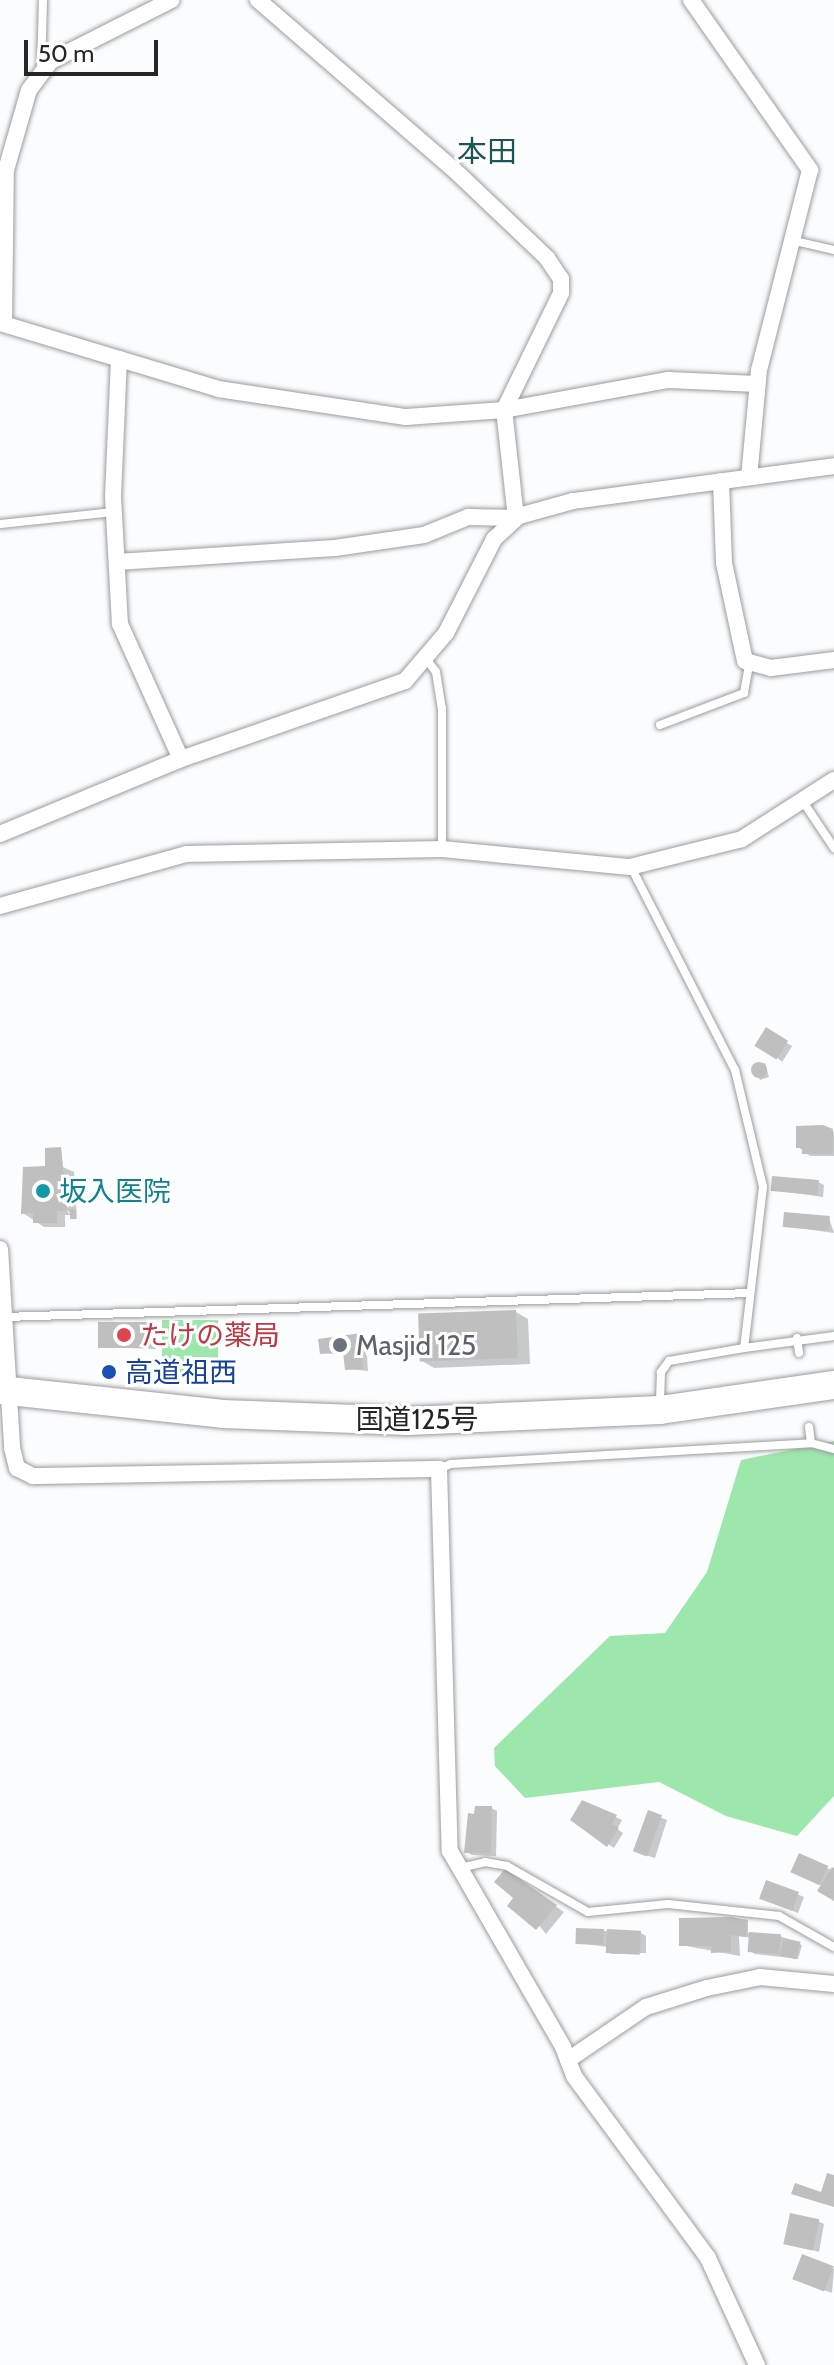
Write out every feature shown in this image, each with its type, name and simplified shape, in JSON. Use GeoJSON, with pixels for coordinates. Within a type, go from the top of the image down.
{"type":"FeatureCollection","features":[{"type":"Feature","properties":{"kind":"highway","name":"国道125号"},"geometry":{"type":"LineString","coordinates":[[4,1390],[210,1413],[379,1420],[543,1419],[660,1410],[834,1385]]}},
{"type":"Feature","properties":{"kind":"street"},"geometry":{"type":"LineString","coordinates":[[171,0],[68,51],[41,71],[20,110],[8,153],[2,324],[218,389],[385,415],[432,419],[504,410],[668,380],[757,384]]}},
{"type":"Feature","properties":{"kind":"street"},"geometry":{"type":"LineString","coordinates":[[258,0],[443,160],[557,271],[561,293],[504,410],[516,518]]}},
{"type":"Feature","properties":{"kind":"street"},"geometry":{"type":"LineString","coordinates":[[691,0],[808,160],[805,202],[757,384],[749,477]]}},
{"type":"Feature","properties":{"kind":"street"},"geometry":{"type":"LineString","coordinates":[[119,359],[114,512],[123,638],[181,759]]}},
{"type":"Feature","properties":{"kind":"street"},"geometry":{"type":"LineString","coordinates":[[117,562],[335,548],[424,535],[468,517],[516,518],[573,501],[834,466]]}},
{"type":"Feature","properties":{"kind":"street"},"geometry":{"type":"LineString","coordinates":[[721,481],[724,563],[741,650],[749,665],[771,668],[834,660]]}},
{"type":"Feature","properties":{"kind":"street"},"geometry":{"type":"LineString","coordinates":[[0,834],[181,759],[398,685],[427,660],[457,615],[494,539],[516,518]]}},
{"type":"Feature","properties":{"kind":"street"},"geometry":{"type":"LineString","coordinates":[[0,906],[186,854],[442,849],[630,867],[742,839],[834,780]]}},
{"type":"Feature","properties":{"kind":"street"},"geometry":{"type":"LineString","coordinates":[[0,1249],[4,1390],[17,1468],[48,1480],[439,1469],[450,1851],[568,2060],[574,2076],[708,2258],[757,2365]]}},
{"type":"Feature","properties":{"kind":"street"},"geometry":{"type":"LineString","coordinates":[[568,2060],[646,2007],[707,1988],[760,1977],[834,1984]]}},
{"type":"Feature","properties":{"kind":"lane"},"geometry":{"type":"LineString","coordinates":[[41,71],[43,0]]}},
{"type":"Feature","properties":{"kind":"lane"},"geometry":{"type":"LineString","coordinates":[[795,241],[834,250]]}},
{"type":"Feature","properties":{"kind":"lane"},"geometry":{"type":"LineString","coordinates":[[0,524],[114,512]]}},
{"type":"Feature","properties":{"kind":"lane"},"geometry":{"type":"LineString","coordinates":[[427,660],[436,672],[442,708],[442,849]]}},
{"type":"Feature","properties":{"kind":"lane"},"geometry":{"type":"LineString","coordinates":[[660,725],[744,693],[749,665]]}},
{"type":"Feature","properties":{"kind":"lane"},"geometry":{"type":"LineString","coordinates":[[802,799],[834,848]]}},
{"type":"Feature","properties":{"kind":"lane"},"geometry":{"type":"LineString","coordinates":[[630,867],[735,1070],[763,1187],[744,1348]]}},
{"type":"Feature","properties":{"kind":"lane"},"geometry":{"type":"LineString","coordinates":[[3,1317],[750,1293]]}},
{"type":"Feature","properties":{"kind":"lane"},"geometry":{"type":"LineString","coordinates":[[660,1410],[661,1372],[669,1361],[797,1338],[834,1336]]}},
{"type":"Feature","properties":{"kind":"lane"},"geometry":{"type":"LineString","coordinates":[[797,1338],[799,1353]]}},
{"type":"Feature","properties":{"kind":"lane"},"geometry":{"type":"LineString","coordinates":[[809,1427],[811,1443]]}},
{"type":"Feature","properties":{"kind":"lane"},"geometry":{"type":"LineString","coordinates":[[439,1469],[451,1464],[811,1443],[834,1449]]}},
{"type":"Feature","properties":{"kind":"lane"},"geometry":{"type":"LineString","coordinates":[[460,1868],[485,1862],[507,1866],[588,1912],[668,1904],[779,1916],[834,1947]]}},
{"type":"Feature","properties":{"kind":"green space"},"geometry":{"type":"Polygon","coordinates":[[[162,1320],[218,1320],[218,1373],[162,1373],[162,1320]]]}},
{"type":"Feature","properties":{"kind":"green space"},"geometry":{"type":"Polygon","coordinates":[[[834,1441],[834,1796],[797,1836],[726,1816],[659,1782],[525,1798],[495,1766],[494,1748],[610,1636],[665,1633],[707,1572],[741,1460],[834,1441]]]}},
{"type":"Feature","properties":{"kind":"building"},"geometry":{"type":"Polygon","coordinates":[[[766,1027],[788,1041],[776,1059],[754,1046],[766,1027]]]}},
{"type":"Feature","properties":{"kind":"building"},"geometry":{"type":"Polygon","coordinates":[[[756,1062],[762,1062],[767,1070],[765,1076],[756,1078],[751,1073],[751,1067],[756,1062]]]}},
{"type":"Feature","properties":{"kind":"building"},"geometry":{"type":"Polygon","coordinates":[[[823,1125],[833,1129],[833,1154],[802,1154],[802,1148],[796,1148],[796,1126],[823,1125]]]}},
{"type":"Feature","properties":{"kind":"building","name":"坂入医院"},"geometry":{"type":"Polygon","coordinates":[[[61,1147],[67,1211],[57,1211],[57,1223],[33,1223],[33,1213],[21,1214],[23,1167],[45,1166],[45,1148],[61,1147]]]}},
{"type":"Feature","properties":{"kind":"building"},"geometry":{"type":"Polygon","coordinates":[[[772,1176],[819,1180],[818,1195],[771,1191],[772,1176]]]}},
{"type":"Feature","properties":{"kind":"building"},"geometry":{"type":"Polygon","coordinates":[[[70,1209],[76,1209],[76,1219],[70,1219],[70,1209]]]}},
{"type":"Feature","properties":{"kind":"building"},"geometry":{"type":"Polygon","coordinates":[[[784,1212],[830,1216],[829,1231],[783,1227],[784,1212]]]}},
{"type":"Feature","properties":{"kind":"building"},"geometry":{"type":"Polygon","coordinates":[[[516,1310],[518,1358],[420,1361],[418,1313],[516,1310]]]}},
{"type":"Feature","properties":{"kind":"building","name":"たけの薬局"},"geometry":{"type":"Polygon","coordinates":[[[98,1322],[150,1322],[150,1348],[98,1348],[98,1322]]]}},
{"type":"Feature","properties":{"kind":"building","name":"Masjid 125"},"geometry":{"type":"Polygon","coordinates":[[[361,1333],[363,1369],[345,1370],[343,1352],[320,1354],[318,1339],[361,1333]]]}},
{"type":"Feature","properties":{"kind":"building"},"geometry":{"type":"Polygon","coordinates":[[[582,1800],[617,1815],[612,1824],[619,1828],[607,1847],[570,1820],[582,1800]]]}},
{"type":"Feature","properties":{"kind":"building"},"geometry":{"type":"Polygon","coordinates":[[[475,1806],[492,1806],[491,1853],[464,1853],[468,1813],[474,1814],[475,1806]]]}},
{"type":"Feature","properties":{"kind":"building"},"geometry":{"type":"Polygon","coordinates":[[[648,1810],[662,1815],[647,1856],[633,1851],[648,1810]]]}},
{"type":"Feature","properties":{"kind":"building"},"geometry":{"type":"Polygon","coordinates":[[[799,1853],[828,1866],[820,1885],[790,1872],[799,1853]]]}},
{"type":"Feature","properties":{"kind":"building"},"geometry":{"type":"Polygon","coordinates":[[[834,1868],[834,1901],[817,1891],[834,1868]]]}},
{"type":"Feature","properties":{"kind":"building"},"geometry":{"type":"Polygon","coordinates":[[[505,1869],[557,1905],[536,1930],[507,1906],[513,1898],[494,1882],[505,1869]]]}},
{"type":"Feature","properties":{"kind":"building"},"geometry":{"type":"Polygon","coordinates":[[[766,1880],[799,1892],[792,1911],[759,1899],[766,1880]]]}},
{"type":"Feature","properties":{"kind":"building"},"geometry":{"type":"Polygon","coordinates":[[[731,1917],[748,1920],[746,1937],[731,1935],[731,1952],[711,1953],[711,1946],[679,1946],[679,1918],[731,1917]]]}},
{"type":"Feature","properties":{"kind":"building"},"geometry":{"type":"Polygon","coordinates":[[[576,1928],[604,1929],[603,1945],[575,1944],[576,1928]]]}},
{"type":"Feature","properties":{"kind":"building"},"geometry":{"type":"Polygon","coordinates":[[[607,1929],[641,1931],[640,1955],[606,1953],[607,1929]]]}},
{"type":"Feature","properties":{"kind":"building"},"geometry":{"type":"Polygon","coordinates":[[[749,1932],[781,1934],[780,1954],[748,1952],[749,1932]]]}},
{"type":"Feature","properties":{"kind":"building"},"geometry":{"type":"Polygon","coordinates":[[[784,1938],[801,1942],[797,1959],[780,1956],[784,1938]]]}},
{"type":"Feature","properties":{"kind":"building"},"geometry":{"type":"Polygon","coordinates":[[[827,2173],[834,2175],[834,2207],[791,2194],[795,2183],[821,2192],[827,2173]]]}},
{"type":"Feature","properties":{"kind":"building"},"geometry":{"type":"Polygon","coordinates":[[[790,2213],[819,2219],[813,2251],[783,2244],[790,2213]]]}},
{"type":"Feature","properties":{"kind":"building"},"geometry":{"type":"Polygon","coordinates":[[[802,2254],[834,2266],[824,2291],[792,2279],[802,2254]]]}},
{"type":"Feature","properties":{"kind":"place","name":"坂入医院"},"geometry":{"type":"Point","coordinates":[43,1191]}},
{"type":"Feature","properties":{"kind":"place","name":"たけの薬局"},"geometry":{"type":"Point","coordinates":[124,1335]}},
{"type":"Feature","properties":{"kind":"place","name":"Masjid 125"},"geometry":{"type":"Point","coordinates":[340,1345]}},
{"type":"Feature","properties":{"kind":"place","name":"高道祖西"},"geometry":{"type":"Point","coordinates":[109,1372]}},
{"type":"Feature","properties":{"kind":"district","name":"本田"},"geometry":{"type":"Point","coordinates":[487,152]}}]}
